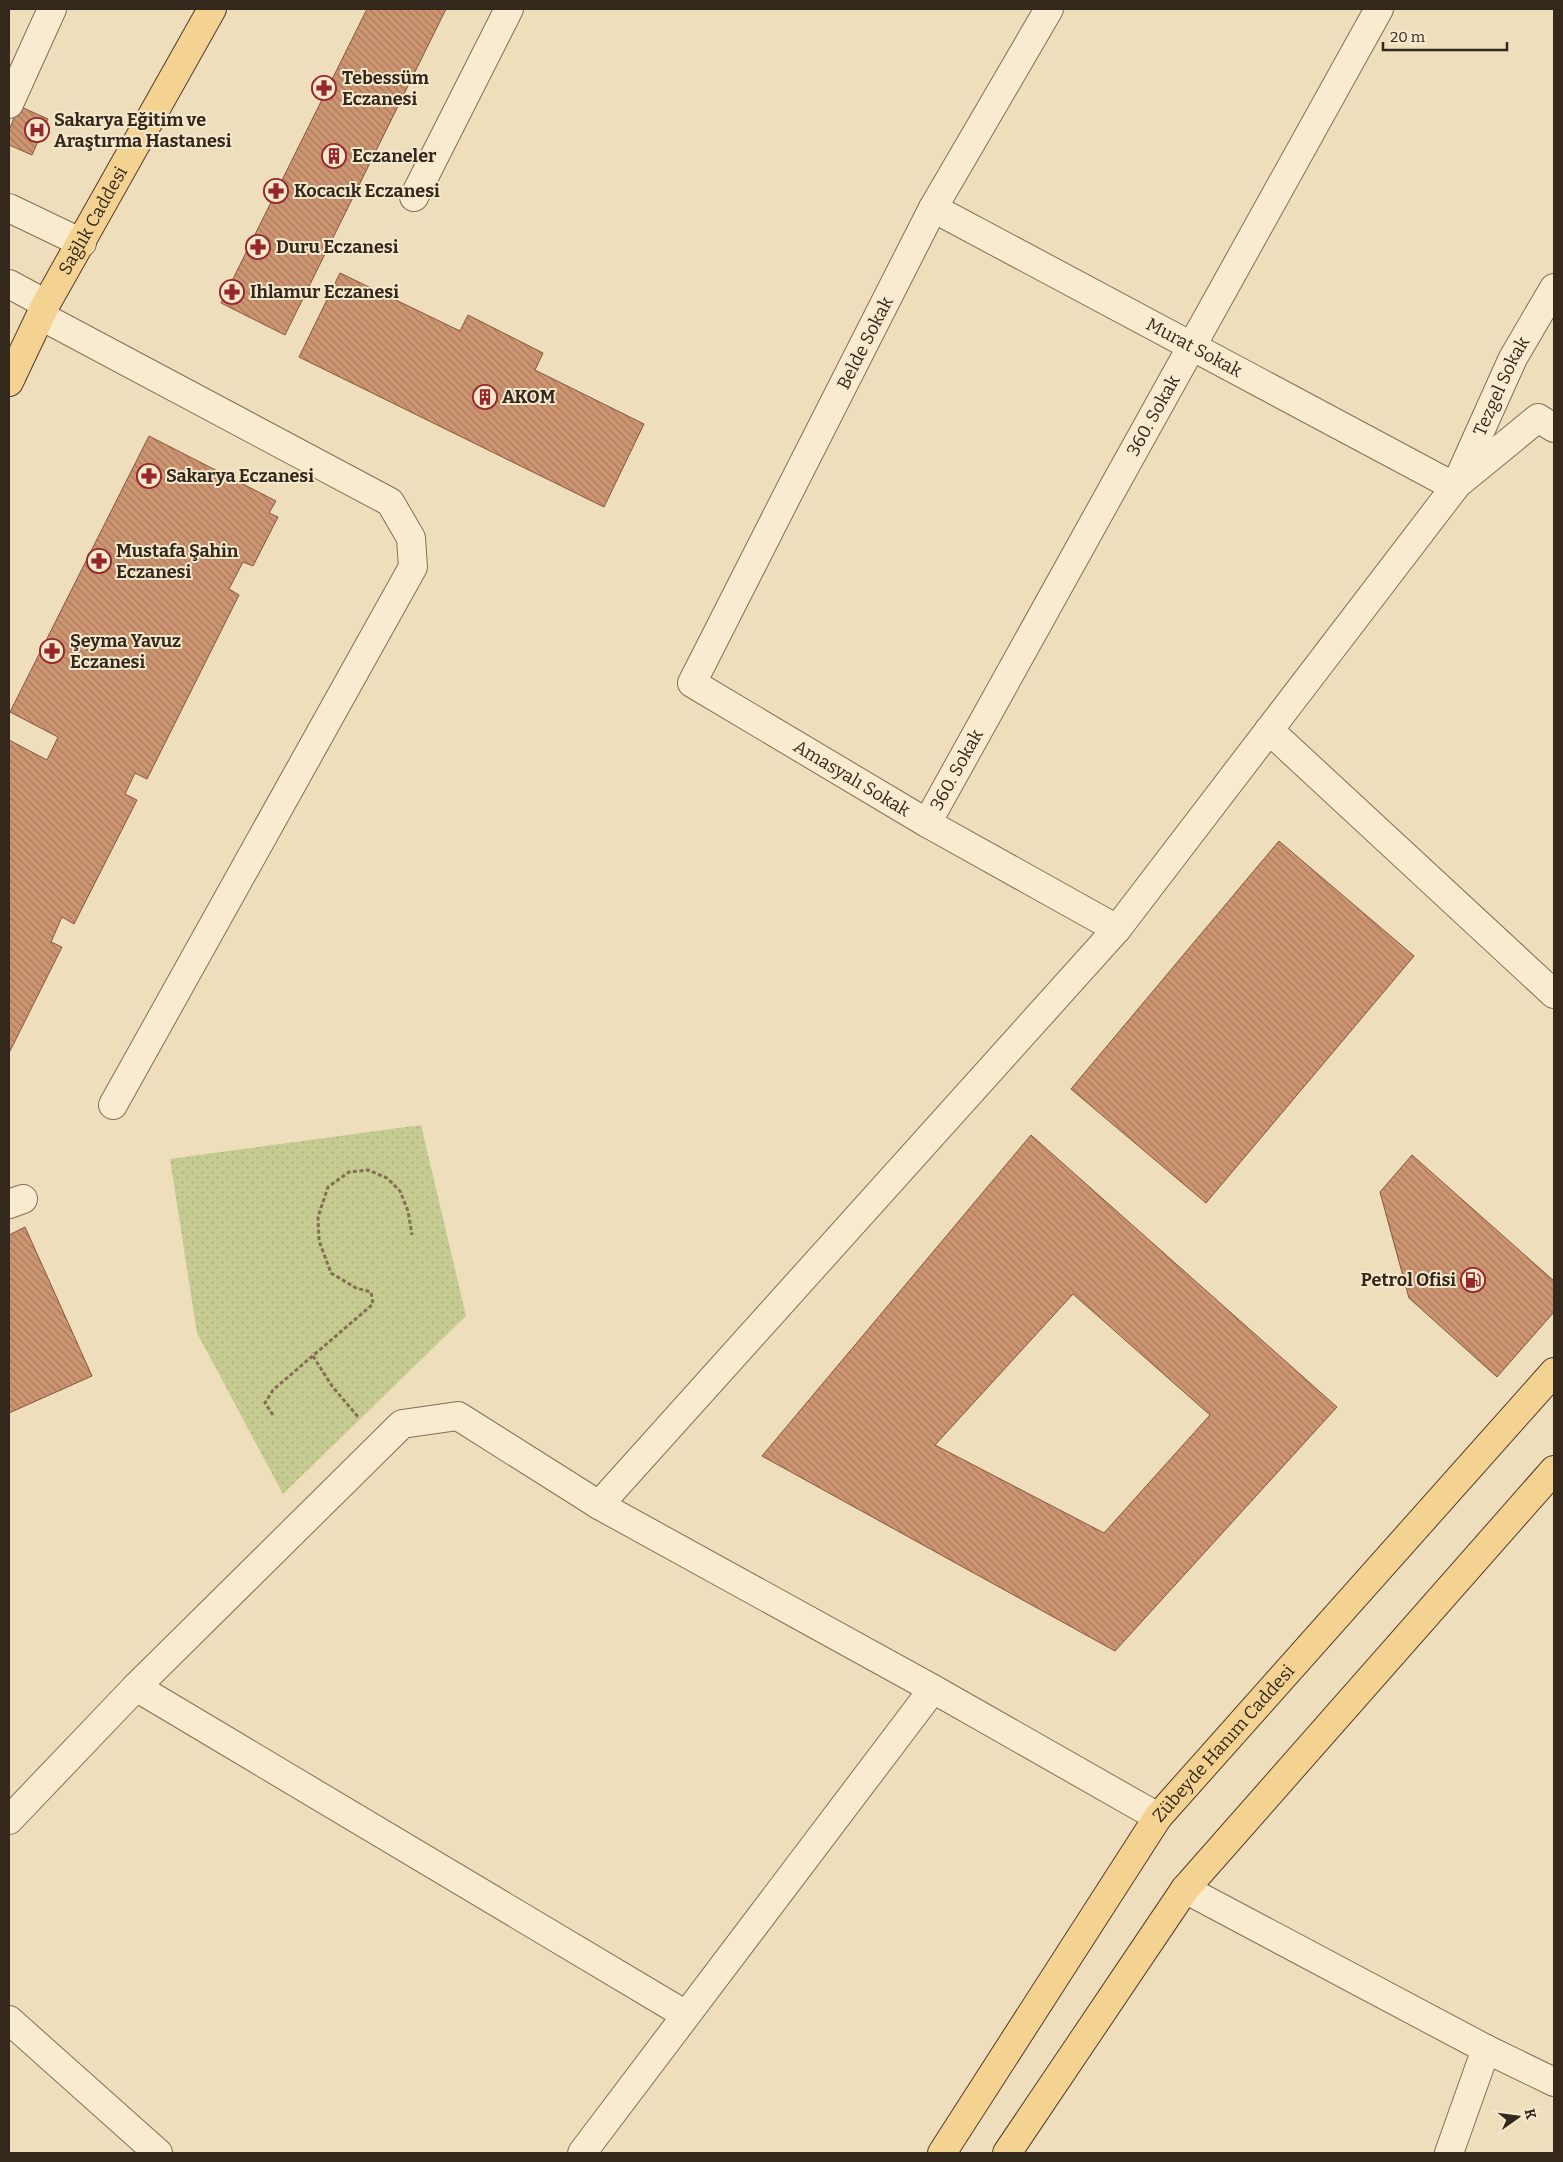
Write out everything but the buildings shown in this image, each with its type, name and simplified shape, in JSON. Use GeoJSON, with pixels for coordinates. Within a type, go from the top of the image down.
{"type":"FeatureCollection","features":[{"type":"Feature","properties":{"kind":"main road","name":"Sağlık Caddesi"},"geometry":{"type":"LineString","coordinates":[[9,382],[44,310],[212,9]]}},
{"type":"Feature","properties":{"kind":"main road","name":"Zübeyde Hanım Caddesi"},"geometry":{"type":"LineString","coordinates":[[942,2153],[1158,1817],[1554,1372]]}},
{"type":"Feature","properties":{"kind":"main road"},"geometry":{"type":"LineString","coordinates":[[1007,2153],[1185,1889],[1554,1470]]}},
{"type":"Feature","properties":{"kind":"street"},"geometry":{"type":"LineString","coordinates":[[9,104],[52,9]]}},
{"type":"Feature","properties":{"kind":"street"},"geometry":{"type":"LineString","coordinates":[[414,197],[509,9]]}},
{"type":"Feature","properties":{"kind":"street","name":"Belde Sokak"},"geometry":{"type":"LineString","coordinates":[[692,683],[933,208],[1049,9]]}},
{"type":"Feature","properties":{"kind":"street","name":"360. Sokak"},"geometry":{"type":"LineString","coordinates":[[927,823],[1379,9]]}},
{"type":"Feature","properties":{"kind":"street"},"geometry":{"type":"LineString","coordinates":[[9,208],[82,243]]}},
{"type":"Feature","properties":{"kind":"street","name":"Murat Sokak"},"geometry":{"type":"LineString","coordinates":[[933,208],[1455,486]]}},
{"type":"Feature","properties":{"kind":"street"},"geometry":{"type":"LineString","coordinates":[[9,284],[44,310],[390,502],[411,538],[413,567],[113,1105]]}},
{"type":"Feature","properties":{"kind":"street","name":"Tezgel Sokak"},"geometry":{"type":"LineString","coordinates":[[1455,486],[1513,358],[1554,288]]}},
{"type":"Feature","properties":{"kind":"street"},"geometry":{"type":"LineString","coordinates":[[599,1505],[1117,929],[1455,486],[1538,418],[1554,428]]}},
{"type":"Feature","properties":{"kind":"street","name":"Amasyalı Sokak"},"geometry":{"type":"LineString","coordinates":[[692,683],[927,823],[1117,929]]}},
{"type":"Feature","properties":{"kind":"street"},"geometry":{"type":"LineString","coordinates":[[1269,730],[1554,994]]}},
{"type":"Feature","properties":{"kind":"street"},"geometry":{"type":"LineString","coordinates":[[9,1820],[136,1687],[402,1424],[458,1416],[599,1505],[933,1689],[1158,1817]]}},
{"type":"Feature","properties":{"kind":"street"},"geometry":{"type":"LineString","coordinates":[[136,1687],[686,2015]]}},
{"type":"Feature","properties":{"kind":"street"},"geometry":{"type":"LineString","coordinates":[[582,2153],[933,1689]]}},
{"type":"Feature","properties":{"kind":"street"},"geometry":{"type":"LineString","coordinates":[[1185,1889],[1486,2050],[1554,2082]]}},
{"type":"Feature","properties":{"kind":"street"},"geometry":{"type":"LineString","coordinates":[[9,2020],[158,2153]]}},
{"type":"Feature","properties":{"kind":"street"},"geometry":{"type":"LineString","coordinates":[[1449,2153],[1486,2050]]}},
{"type":"Feature","properties":{"kind":"path"},"geometry":{"type":"LineString","coordinates":[[273,1415],[265,1403],[273,1390],[373,1304],[371,1292],[356,1288],[331,1274],[318,1241],[318,1217],[328,1187],[349,1172],[368,1170],[387,1178],[400,1191],[408,1211],[412,1235]]}},
{"type":"Feature","properties":{"kind":"path"},"geometry":{"type":"LineString","coordinates":[[313,1356],[332,1386],[352,1410],[384,1442]]}},
{"type":"Feature","properties":{"kind":"green space"},"geometry":{"type":"Polygon","coordinates":[[[421,1125],[466,1316],[283,1494],[197,1333],[170,1159],[421,1125]]]}},
{"type":"Feature","properties":{"kind":"place","name":"Tebessüm Eczanesi"},"geometry":{"type":"Point","coordinates":[324,88]}},
{"type":"Feature","properties":{"kind":"place","name":"Sakarya Eğitim ve Araştırma Hastanesi"},"geometry":{"type":"Point","coordinates":[37,130]}},
{"type":"Feature","properties":{"kind":"place","name":"Eczaneler"},"geometry":{"type":"Point","coordinates":[334,156]}},
{"type":"Feature","properties":{"kind":"place","name":"Kocacık Eczanesi"},"geometry":{"type":"Point","coordinates":[276,191]}},
{"type":"Feature","properties":{"kind":"place","name":"Duru Eczanesi"},"geometry":{"type":"Point","coordinates":[258,247]}},
{"type":"Feature","properties":{"kind":"place","name":"Ihlamur Eczanesi"},"geometry":{"type":"Point","coordinates":[232,292]}},
{"type":"Feature","properties":{"kind":"place","name":"AKOM"},"geometry":{"type":"Point","coordinates":[485,397]}},
{"type":"Feature","properties":{"kind":"place","name":"Sakarya Eczanesi"},"geometry":{"type":"Point","coordinates":[149,476]}},
{"type":"Feature","properties":{"kind":"place","name":"Mustafa Şahin Eczanesi"},"geometry":{"type":"Point","coordinates":[99,561]}},
{"type":"Feature","properties":{"kind":"place","name":"Şeyma Yavuz Eczanesi"},"geometry":{"type":"Point","coordinates":[52,651]}},
{"type":"Feature","properties":{"kind":"place","name":"Petrol Ofisi"},"geometry":{"type":"Point","coordinates":[1473,1280]}}]}
